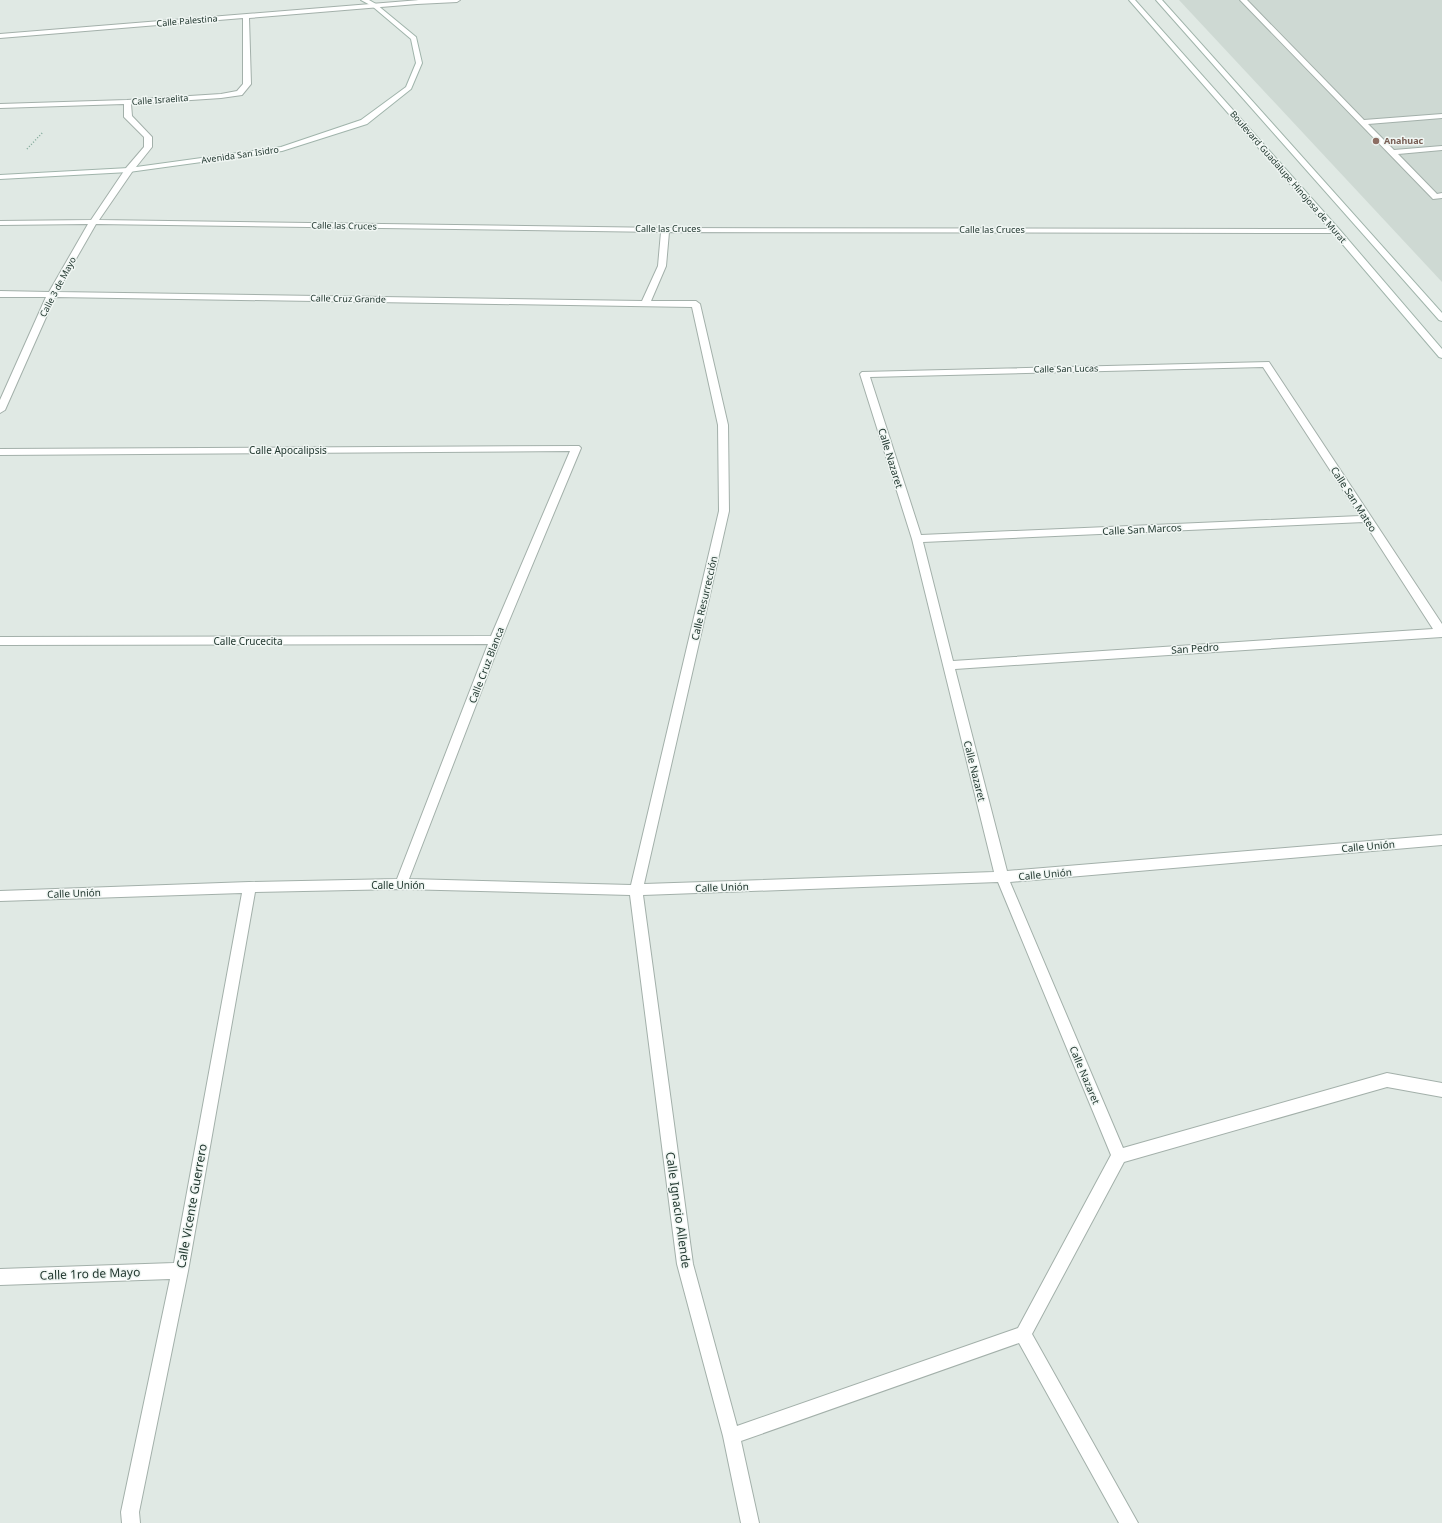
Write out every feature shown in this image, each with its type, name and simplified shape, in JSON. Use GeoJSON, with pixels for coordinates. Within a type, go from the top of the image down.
{"type":"FeatureCollection","features":[{"type":"Feature","properties":{"kind":"street","name":"Avenida San Isidro"},"geometry":{"type":"LineString","coordinates":[[0,177],[129,170],[282,149],[364,122],[409,88],[419,63],[414,38],[374,5],[364,0]]}},
{"type":"Feature","properties":{"kind":"street","name":"Calle Palestina"},"geometry":{"type":"LineString","coordinates":[[0,36],[417,1],[457,0]]}},
{"type":"Feature","properties":{"kind":"street","name":"Boulevard Guadalupe Hinojosa de Murat"},"geometry":{"type":"LineString","coordinates":[[1132,0],[1336,231],[1442,355]]}},
{"type":"Feature","properties":{"kind":"street"},"geometry":{"type":"LineString","coordinates":[[1160,0],[1442,318]]}},
{"type":"Feature","properties":{"kind":"street"},"geometry":{"type":"LineString","coordinates":[[1243,0],[1436,197],[1442,195]]}},
{"type":"Feature","properties":{"kind":"street","name":"Calle Israelita"},"geometry":{"type":"LineString","coordinates":[[0,106],[127,102],[221,96],[239,92],[247,84],[246,16]]}},
{"type":"Feature","properties":{"kind":"street","name":"Calle 3 de Mayo"},"geometry":{"type":"LineString","coordinates":[[0,410],[52,294],[93,222],[129,170],[148,148],[148,137],[128,117],[127,102]]}},
{"type":"Feature","properties":{"kind":"street"},"geometry":{"type":"LineString","coordinates":[[1362,122],[1442,116]]}},
{"type":"Feature","properties":{"kind":"street"},"geometry":{"type":"LineString","coordinates":[[1392,152],[1442,148]]}},
{"type":"Feature","properties":{"kind":"street","name":"Calle las Cruces"},"geometry":{"type":"LineString","coordinates":[[0,223],[93,222],[665,230],[1336,231]]}},
{"type":"Feature","properties":{"kind":"street"},"geometry":{"type":"LineString","coordinates":[[644,304],[662,266],[665,230]]}},
{"type":"Feature","properties":{"kind":"street","name":"Calle Cruz Grande"},"geometry":{"type":"LineString","coordinates":[[0,294],[696,304]]}},
{"type":"Feature","properties":{"kind":"street","name":"Calle Resurrección"},"geometry":{"type":"LineString","coordinates":[[636,890],[724,511],[723,425],[696,304]]}},
{"type":"Feature","properties":{"kind":"street","name":"Calle San Lucas"},"geometry":{"type":"LineString","coordinates":[[865,374],[1266,364]]}},
{"type":"Feature","properties":{"kind":"street","name":"Calle San Mateo"},"geometry":{"type":"LineString","coordinates":[[1266,364],[1442,632]]}},
{"type":"Feature","properties":{"kind":"street","name":"Calle Nazaret"},"geometry":{"type":"LineString","coordinates":[[865,374],[916,539],[1002,877],[1119,1156]]}},
{"type":"Feature","properties":{"kind":"street","name":"Calle Apocalipsis"},"geometry":{"type":"LineString","coordinates":[[0,452],[576,448]]}},
{"type":"Feature","properties":{"kind":"street","name":"Calle Cruz Blanca"},"geometry":{"type":"LineString","coordinates":[[401,884],[495,640],[576,448]]}},
{"type":"Feature","properties":{"kind":"street","name":"Calle San Marcos"},"geometry":{"type":"LineString","coordinates":[[916,539],[1367,519]]}},
{"type":"Feature","properties":{"kind":"street","name":"San Pedro"},"geometry":{"type":"LineString","coordinates":[[949,665],[1442,632]]}},
{"type":"Feature","properties":{"kind":"street","name":"Calle Crucecita"},"geometry":{"type":"LineString","coordinates":[[0,641],[495,640]]}},
{"type":"Feature","properties":{"kind":"street","name":"Calle Unión"},"geometry":{"type":"LineString","coordinates":[[0,896],[249,887],[401,884],[636,890],[1002,877],[1442,840]]}},
{"type":"Feature","properties":{"kind":"street","name":"Calle Vicente Guerrero"},"geometry":{"type":"LineString","coordinates":[[131,1523],[130,1512],[180,1271],[249,887]]}},
{"type":"Feature","properties":{"kind":"street","name":"Calle Ignacio Allende"},"geometry":{"type":"LineString","coordinates":[[636,890],[685,1264],[731,1436],[750,1523]]}},
{"type":"Feature","properties":{"kind":"street"},"geometry":{"type":"LineString","coordinates":[[731,1436],[1023,1334],[1119,1156],[1387,1080],[1442,1090]]}},
{"type":"Feature","properties":{"kind":"street","name":"Calle 1ro de Mayo"},"geometry":{"type":"LineString","coordinates":[[0,1277],[180,1271]]}},
{"type":"Feature","properties":{"kind":"street"},"geometry":{"type":"LineString","coordinates":[[1023,1334],[1129,1523]]}},
{"type":"Feature","properties":{"kind":"path"},"geometry":{"type":"LineString","coordinates":[[22,154],[72,104]]}},
{"type":"Feature","properties":{"kind":"shaded area","name":"Anahuac"},"geometry":{"type":"Polygon","coordinates":[[[1179,0],[1442,0],[1442,282],[1179,0]]]}},
{"type":"Feature","properties":{"kind":"place","name":"Anahuac"},"geometry":{"type":"Point","coordinates":[1376,141]}}]}
